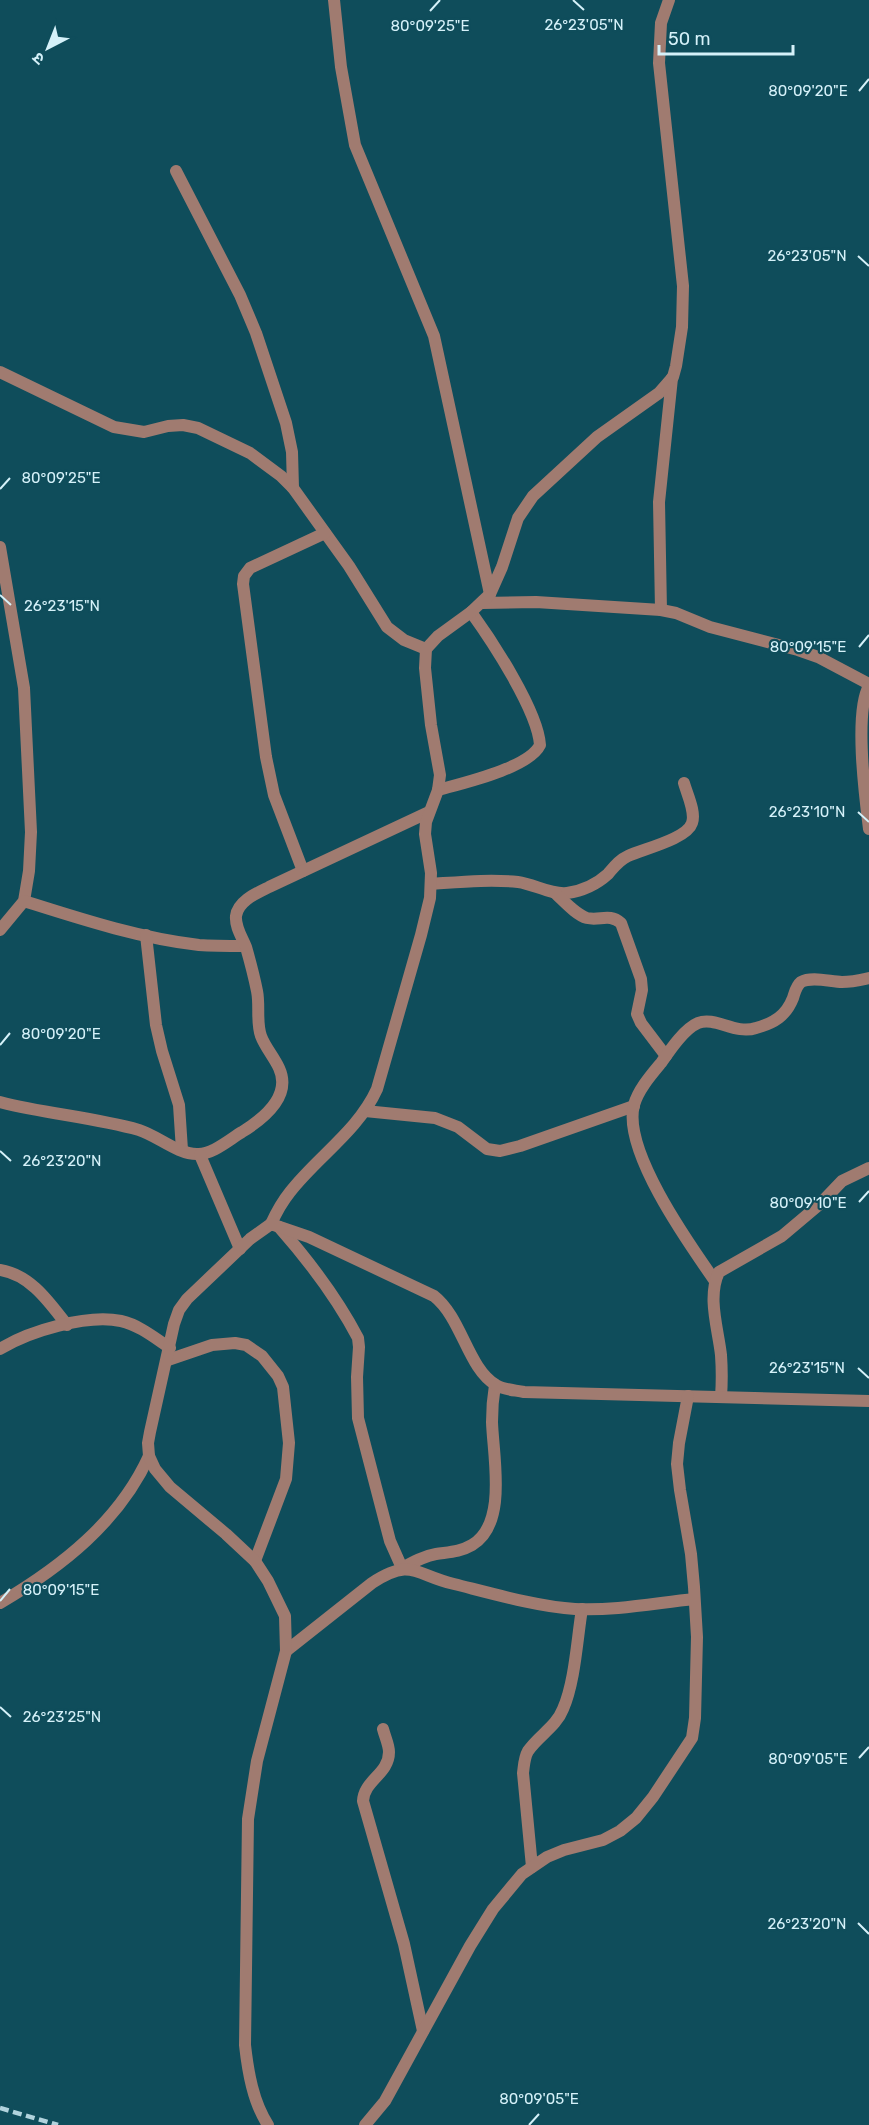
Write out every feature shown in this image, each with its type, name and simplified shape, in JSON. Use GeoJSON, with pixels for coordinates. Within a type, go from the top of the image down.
{"type":"FeatureCollection","features":[{"type":"Feature","properties":{"kind":"street"},"geometry":{"type":"LineString","coordinates":[[334,0],[341,68],[355,145],[434,336],[486,598]]}},
{"type":"Feature","properties":{"kind":"street"},"geometry":{"type":"LineString","coordinates":[[660,610],[659,502],[673,377],[684,305],[680,247],[659,63],[661,23],[669,0]]}},
{"type":"Feature","properties":{"kind":"street"},"geometry":{"type":"LineString","coordinates":[[176,171],[235,286],[256,333],[286,423],[292,452],[293,488]]}},
{"type":"Feature","properties":{"kind":"street"},"geometry":{"type":"LineString","coordinates":[[0,372],[114,428],[144,432],[183,425],[208,432],[258,458],[293,488],[349,566],[387,627],[404,640],[426,649]]}},
{"type":"Feature","properties":{"kind":"street"},"geometry":{"type":"LineString","coordinates":[[275,1225],[280,1205],[365,1111],[377,1089],[421,935],[431,884],[425,834],[440,775],[431,725],[425,668],[426,649],[438,636],[486,598],[502,567],[518,518],[533,496],[597,437],[659,393],[673,377]]}},
{"type":"Feature","properties":{"kind":"street"},"geometry":{"type":"LineString","coordinates":[[303,871],[280,814],[272,786],[243,584],[244,576],[250,568],[325,533]]}},
{"type":"Feature","properties":{"kind":"street"},"geometry":{"type":"LineString","coordinates":[[0,547],[21,667],[26,711],[31,832],[29,871],[24,901],[0,930]]}},
{"type":"Feature","properties":{"kind":"street"},"geometry":{"type":"LineString","coordinates":[[486,598],[676,613],[710,627],[818,657],[869,685],[863,700],[861,726],[869,829]]}},
{"type":"Feature","properties":{"kind":"street"},"geometry":{"type":"LineString","coordinates":[[438,790],[502,770],[533,755],[540,745],[537,730],[520,693],[488,636],[471,612]]}},
{"type":"Feature","properties":{"kind":"street"},"geometry":{"type":"LineString","coordinates":[[555,893],[578,891],[591,886],[607,875],[626,856],[688,830],[693,822],[692,810],[684,783]]}},
{"type":"Feature","properties":{"kind":"street"},"geometry":{"type":"LineString","coordinates":[[0,1102],[141,1131],[182,1150],[200,1155],[252,1126],[276,1103],[283,1080],[280,1069],[262,1038],[259,1028],[259,1006],[236,917],[239,909],[252,896],[429,812]]}},
{"type":"Feature","properties":{"kind":"street"},"geometry":{"type":"LineString","coordinates":[[431,884],[498,881],[535,885],[555,893],[584,917],[616,918],[621,923],[641,979],[642,990],[637,1014],[641,1023],[666,1056]]}},
{"type":"Feature","properties":{"kind":"street"},"geometry":{"type":"LineString","coordinates":[[24,901],[95,924],[146,935],[201,945],[245,946]]}},
{"type":"Feature","properties":{"kind":"street"},"geometry":{"type":"LineString","coordinates":[[146,935],[156,1025],[179,1105],[182,1150]]}},
{"type":"Feature","properties":{"kind":"street"},"geometry":{"type":"LineString","coordinates":[[715,1281],[675,1222],[638,1146],[634,1132],[634,1106],[639,1095],[666,1056],[698,1023],[708,1022],[744,1031],[773,1023],[781,1018],[790,1006],[796,988],[808,980],[843,982],[869,978]]}},
{"type":"Feature","properties":{"kind":"street"},"geometry":{"type":"LineString","coordinates":[[365,1111],[435,1118],[458,1127],[487,1149],[500,1150],[520,1146],[634,1106]]}},
{"type":"Feature","properties":{"kind":"street"},"geometry":{"type":"LineString","coordinates":[[200,1155],[240,1249]]}},
{"type":"Feature","properties":{"kind":"street"},"geometry":{"type":"LineString","coordinates":[[721,1397],[722,1373],[715,1311],[715,1281],[718,1272],[782,1236],[820,1204],[842,1181],[869,1168]]}},
{"type":"Feature","properties":{"kind":"street"},"geometry":{"type":"LineString","coordinates":[[275,1225],[302,1252],[318,1274],[357,1338],[359,1347],[358,1418],[390,1541],[402,1568]]}},
{"type":"Feature","properties":{"kind":"street"},"geometry":{"type":"LineString","coordinates":[[268,2125],[262,2115],[248,2073],[245,2045],[248,1819],[257,1761],[286,1651],[285,1616],[272,1588],[255,1561],[218,1526],[170,1487],[154,1469],[149,1456],[150,1432],[179,1310],[198,1288],[261,1229],[275,1225],[309,1237],[434,1296],[443,1303],[485,1376],[495,1385],[506,1389],[524,1392],[869,1401]]}},
{"type":"Feature","properties":{"kind":"street"},"geometry":{"type":"LineString","coordinates":[[0,1270],[21,1277],[33,1285],[67,1325]]}},
{"type":"Feature","properties":{"kind":"street"},"geometry":{"type":"LineString","coordinates":[[0,1349],[42,1329],[108,1320],[139,1328],[169,1354]]}},
{"type":"Feature","properties":{"kind":"street"},"geometry":{"type":"LineString","coordinates":[[169,1354],[212,1345],[235,1343],[246,1345],[262,1356],[278,1376],[283,1387],[289,1443],[286,1479],[255,1561]]}},
{"type":"Feature","properties":{"kind":"street"},"geometry":{"type":"LineString","coordinates":[[286,1651],[386,1574],[422,1558],[464,1549],[482,1537],[493,1511],[496,1479],[492,1422],[495,1385]]}},
{"type":"Feature","properties":{"kind":"street"},"geometry":{"type":"LineString","coordinates":[[365,2125],[385,2101],[470,1946],[493,1909],[522,1874],[547,1857],[603,1840],[621,1831],[636,1818],[653,1797],[692,1738],[695,1718],[697,1637],[691,1554],[677,1464],[688,1395]]}},
{"type":"Feature","properties":{"kind":"street"},"geometry":{"type":"LineString","coordinates":[[0,1603],[40,1577],[97,1530],[126,1498],[138,1480],[149,1456]]}},
{"type":"Feature","properties":{"kind":"street"},"geometry":{"type":"LineString","coordinates":[[402,1568],[414,1570],[451,1584],[552,1606],[582,1609],[608,1608],[694,1599]]}},
{"type":"Feature","properties":{"kind":"street"},"geometry":{"type":"LineString","coordinates":[[532,1866],[523,1773],[525,1759],[529,1751],[557,1722],[564,1707],[569,1690],[582,1609]]}},
{"type":"Feature","properties":{"kind":"street"},"geometry":{"type":"LineString","coordinates":[[383,1729],[389,1750],[388,1763],[367,1786],[363,1793],[363,1801],[406,1953],[423,2031]]}},
{"type":"Feature","properties":{"kind":"railway"},"geometry":{"type":"LineString","coordinates":[[0,2108],[58,2125]]}}]}
